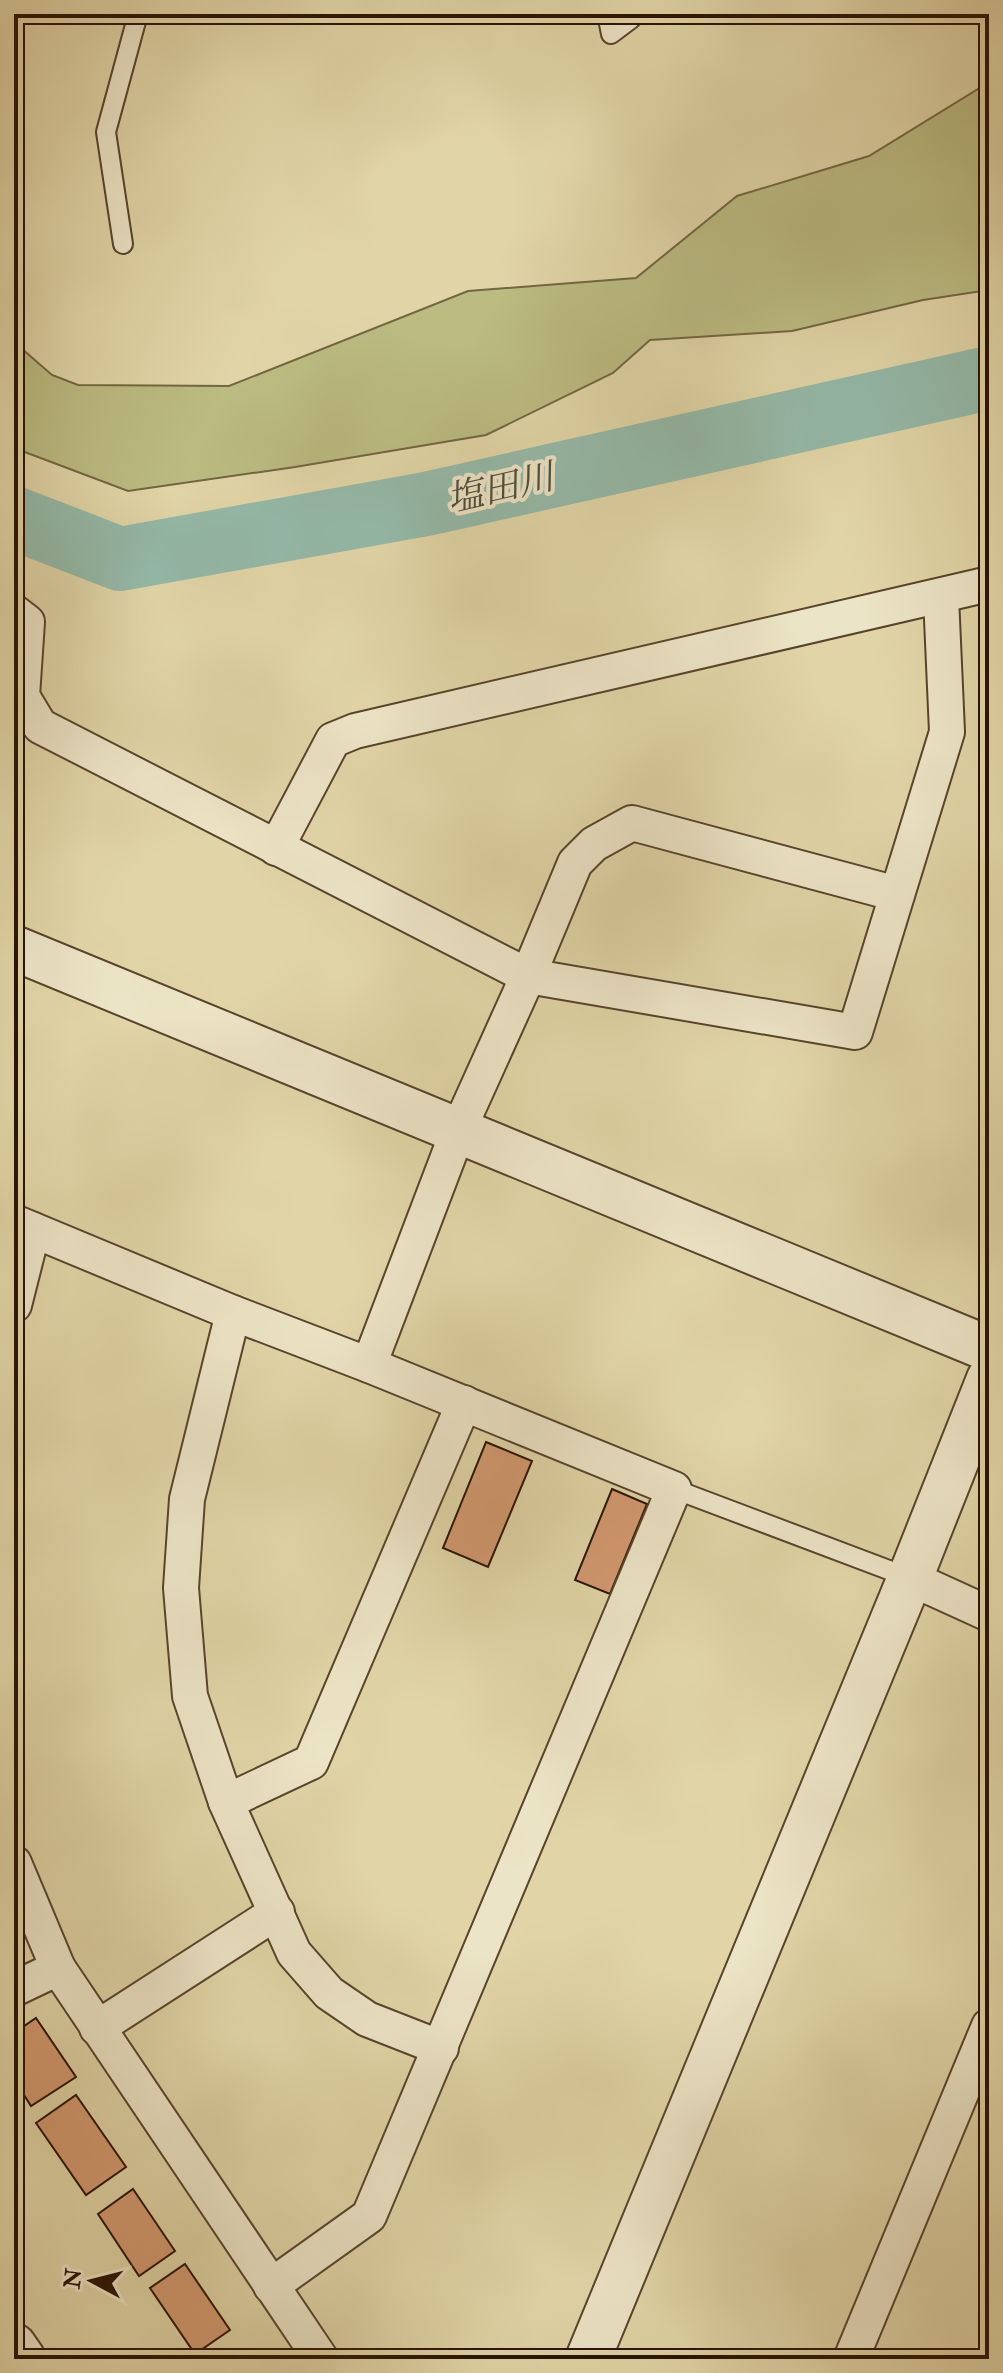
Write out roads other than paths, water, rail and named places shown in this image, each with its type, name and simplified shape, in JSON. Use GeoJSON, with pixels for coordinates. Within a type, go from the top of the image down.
{"type":"FeatureCollection","features":[{"type":"Feature","properties":{"kind":"street"},"geometry":{"type":"LineString","coordinates":[[276,848],[333,740],[355,731],[989,584]]}},
{"type":"Feature","properties":{"kind":"street"},"geometry":{"type":"LineString","coordinates":[[14,612],[27,622],[22,696],[40,726],[528,976],[855,1032],[947,732],[941,597]]}},
{"type":"Feature","properties":{"kind":"street"},"geometry":{"type":"LineString","coordinates":[[369,1365],[458,1131],[575,863],[594,844],[632,823],[897,894]]}},
{"type":"Feature","properties":{"kind":"street"},"geometry":{"type":"LineString","coordinates":[[14,948],[989,1349]]}},
{"type":"Feature","properties":{"kind":"street"},"geometry":{"type":"LineString","coordinates":[[14,1305],[23,1226],[674,1489],[369,2216],[271,2286]]}},
{"type":"Feature","properties":{"kind":"street"},"geometry":{"type":"LineString","coordinates":[[233,1313],[187,1499],[181,1588],[190,1696],[226,1802],[294,1953],[329,1993],[367,2019],[441,2048]]}},
{"type":"Feature","properties":{"kind":"street"},"geometry":{"type":"LineString","coordinates":[[588,2359],[989,1379]]}},
{"type":"Feature","properties":{"kind":"street"},"geometry":{"type":"LineString","coordinates":[[226,1802],[311,1762],[464,1403]]}},
{"type":"Feature","properties":{"kind":"street"},"geometry":{"type":"LineString","coordinates":[[910,1578],[989,1614]]}},
{"type":"Feature","properties":{"kind":"street"},"geometry":{"type":"LineString","coordinates":[[14,1863],[58,1968],[321,2359]]}},
{"type":"Feature","properties":{"kind":"street"},"geometry":{"type":"LineString","coordinates":[[97,2028],[277,1912]]}},
{"type":"Feature","properties":{"kind":"street"},"geometry":{"type":"LineString","coordinates":[[14,1989],[58,1968]]}},
{"type":"Feature","properties":{"kind":"street"},"geometry":{"type":"LineString","coordinates":[[851,2359],[989,2026]]}},
{"type":"Feature","properties":{"kind":"street"},"geometry":{"type":"LineString","coordinates":[[14,2346],[23,2359]]}},
{"type":"Feature","properties":{"kind":"lane"},"geometry":{"type":"LineString","coordinates":[[123,244],[106,132],[138,14]]}},
{"type":"Feature","properties":{"kind":"lane"},"geometry":{"type":"LineString","coordinates":[[607,14],[611,34],[633,14]]}},
{"type":"Feature","properties":{"kind":"lane"},"geometry":{"type":"LineString","coordinates":[[674,1489],[910,1578]]}},
{"type":"Feature","properties":{"kind":"waterway","name":"塩田川"},"geometry":{"type":"LineString","coordinates":[[14,518],[120,559],[426,504],[989,378]]}}]}
